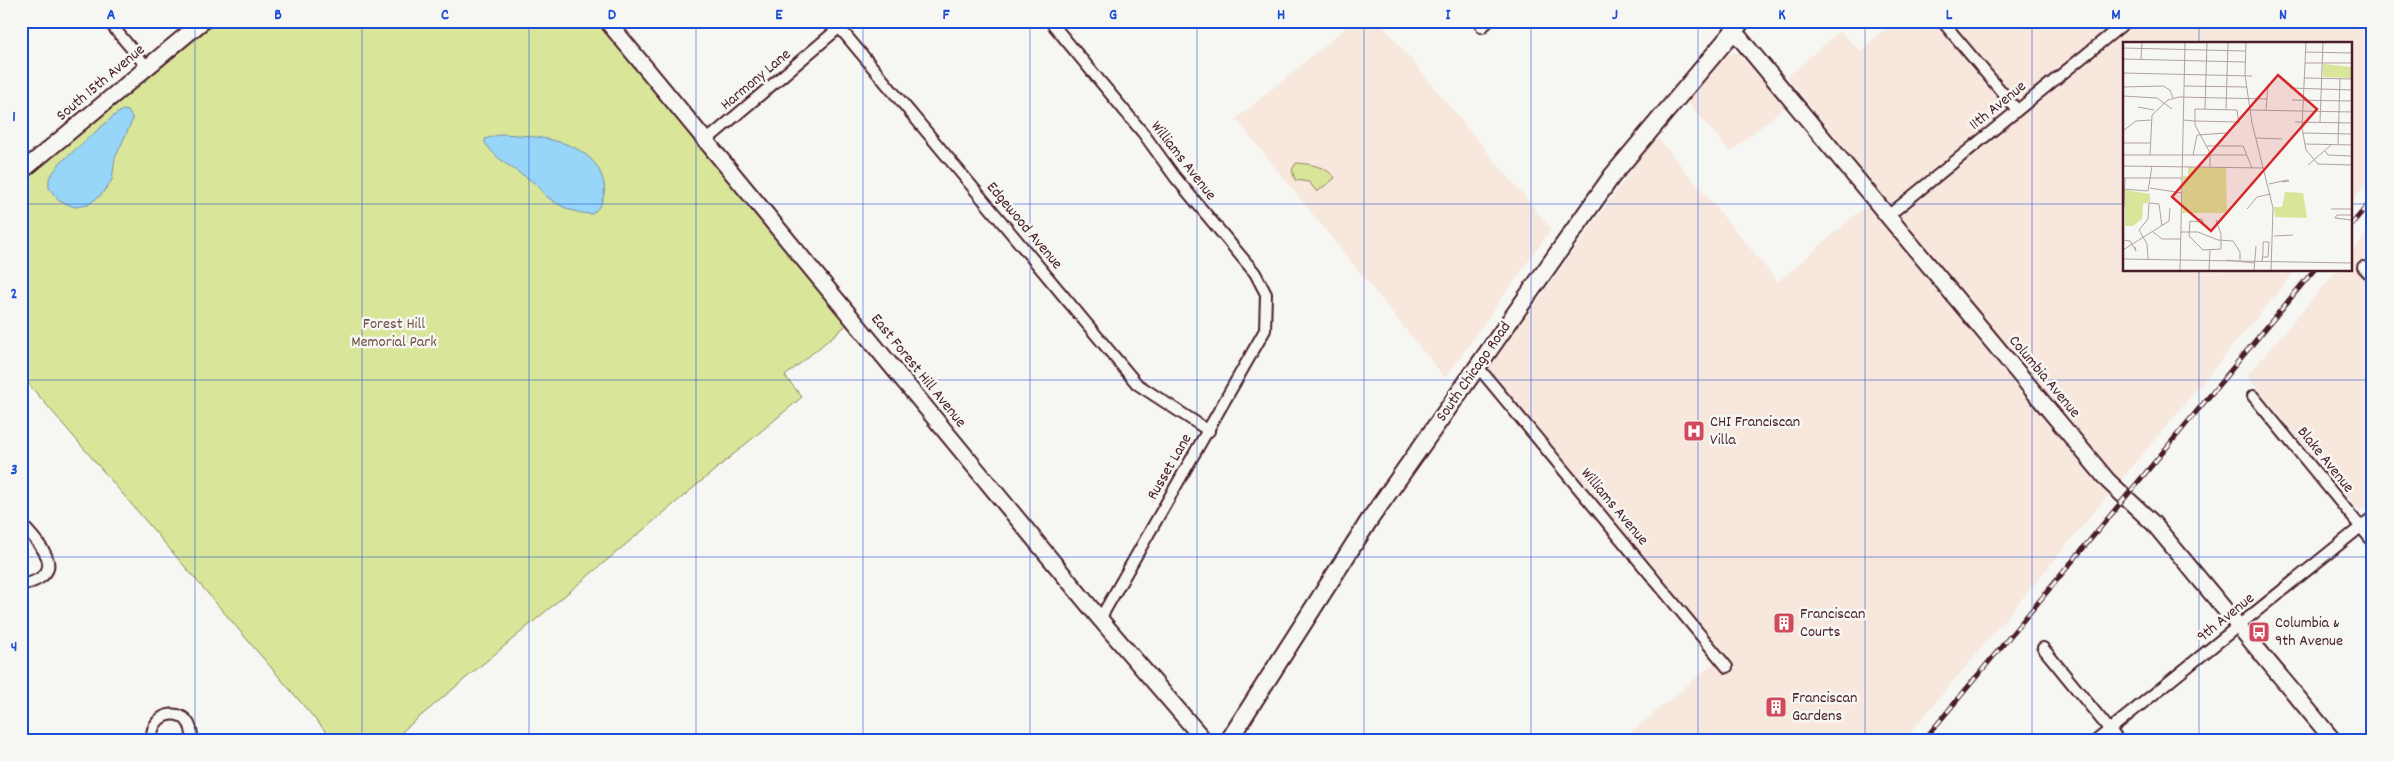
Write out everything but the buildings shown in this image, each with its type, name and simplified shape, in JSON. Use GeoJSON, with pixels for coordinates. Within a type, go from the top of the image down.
{"type":"FeatureCollection","features":[{"type":"Feature","properties":{"kind":"main road","name":"South Chicago Road"},"geometry":{"type":"LineString","coordinates":[[1229,740],[1370,520],[1612,176],[1738,26]]}},
{"type":"Feature","properties":{"kind":"street"},"geometry":{"type":"LineString","coordinates":[[108,21],[147,67]]}},
{"type":"Feature","properties":{"kind":"street","name":"South 15th Avenue"},"geometry":{"type":"LineString","coordinates":[[21,172],[203,21]]}},
{"type":"Feature","properties":{"kind":"street","name":"East Forest Hill Avenue"},"geometry":{"type":"LineString","coordinates":[[608,21],[1100,619],[1204,740]]}},
{"type":"Feature","properties":{"kind":"street","name":"Williams Avenue"},"geometry":{"type":"LineString","coordinates":[[1050,21],[1255,273],[1266,294],[1265,330]]}},
{"type":"Feature","properties":{"kind":"street"},"geometry":{"type":"LineString","coordinates":[[1942,21],[2017,110]]}},
{"type":"Feature","properties":{"kind":"street","name":"11th Avenue"},"geometry":{"type":"LineString","coordinates":[[1889,216],[2127,21]]}},
{"type":"Feature","properties":{"kind":"street","name":"Harmony Lane"},"geometry":{"type":"LineString","coordinates":[[706,141],[840,24]]}},
{"type":"Feature","properties":{"kind":"street","name":"Edgewood Avenue"},"geometry":{"type":"LineString","coordinates":[[840,24],[1137,384],[1209,431]]}},
{"type":"Feature","properties":{"kind":"street","name":"Columbia Avenue"},"geometry":{"type":"LineString","coordinates":[[1738,26],[1889,216],[2108,481],[2153,523],[2333,740]]}},
{"type":"Feature","properties":{"kind":"street"},"geometry":{"type":"LineString","coordinates":[[2363,267],[2373,278]]}},
{"type":"Feature","properties":{"kind":"street","name":"Russet Lane"},"geometry":{"type":"LineString","coordinates":[[1100,619],[1265,330]]}},
{"type":"Feature","properties":{"kind":"street","name":"Williams Avenue"},"geometry":{"type":"LineString","coordinates":[[1478,367],[1727,667]]}},
{"type":"Feature","properties":{"kind":"street","name":"Blake Avenue"},"geometry":{"type":"LineString","coordinates":[[2253,396],[2373,542]]}},
{"type":"Feature","properties":{"kind":"street","name":"9th Avenue"},"geometry":{"type":"LineString","coordinates":[[2097,740],[2373,517]]}},
{"type":"Feature","properties":{"kind":"street"},"geometry":{"type":"LineString","coordinates":[[21,523],[44,550],[49,564],[48,569],[41,577],[27,584],[21,584]]}},
{"type":"Feature","properties":{"kind":"street"},"geometry":{"type":"LineString","coordinates":[[2043,648],[2118,740]]}},
{"type":"Feature","properties":{"kind":"street"},"geometry":{"type":"LineString","coordinates":[[152,740],[153,728],[158,721],[172,714],[180,714],[191,726],[192,740]]}},
{"type":"Feature","properties":{"kind":"shaded area"},"geometry":{"type":"Polygon","coordinates":[[[1354,21],[1379,21],[1551,229],[1445,378],[1236,119],[1354,21]]]}},
{"type":"Feature","properties":{"kind":"shaded area"},"geometry":{"type":"Polygon","coordinates":[[[1894,21],[2373,21],[2373,176],[2352,202],[2352,42],[2123,42],[2123,271],[2295,271],[1904,740],[1622,740],[1714,663],[1480,381],[1656,136],[1778,282],[1881,193],[1787,77],[1840,31],[1860,51],[1894,21]]]}},
{"type":"Feature","properties":{"kind":"shaded area"},"geometry":{"type":"Polygon","coordinates":[[[1734,53],[1741,53],[1747,57],[1788,104],[1730,152],[1686,100],[1724,57],[1734,53]]]}},
{"type":"Feature","properties":{"kind":"shaded area"},"geometry":{"type":"Polygon","coordinates":[[[2373,227],[2373,505],[2361,510],[2357,509],[2247,376],[2336,271],[2352,271],[2352,252],[2373,227]]]}},
{"type":"Feature","properties":{"kind":"green space","name":"Forest Hill Memorial Park"},"geometry":{"type":"Polygon","coordinates":[[[218,21],[600,21],[849,323],[785,376],[802,397],[392,740],[333,740],[21,375],[21,183],[218,21]]]}},
{"type":"Feature","properties":{"kind":"green space"},"geometry":{"type":"Polygon","coordinates":[[[1296,163],[1322,168],[1335,178],[1317,192],[1309,182],[1295,180],[1292,170],[1296,163]]]}},
{"type":"Feature","properties":{"kind":"water"},"geometry":{"type":"Polygon","coordinates":[[[123,110],[128,111],[133,119],[115,158],[112,180],[101,195],[88,205],[75,207],[59,201],[49,188],[49,178],[60,163],[123,110]]]}},
{"type":"Feature","properties":{"kind":"water"},"geometry":{"type":"Polygon","coordinates":[[[502,134],[532,136],[564,143],[578,149],[590,158],[599,169],[604,184],[602,201],[598,208],[592,214],[579,213],[556,203],[546,196],[537,185],[496,156],[485,143],[485,139],[502,134]]]}},
{"type":"Feature","properties":{"kind":"railway"},"geometry":{"type":"LineString","coordinates":[[2352,224],[2373,199]]}},
{"type":"Feature","properties":{"kind":"railway"},"geometry":{"type":"LineString","coordinates":[[1924,740],[2313,271]]}},
{"type":"Feature","properties":{"kind":"place","name":"CHI Franciscan Villa"},"geometry":{"type":"Point","coordinates":[1694,431]}},
{"type":"Feature","properties":{"kind":"place","name":"Franciscan Courts"},"geometry":{"type":"Point","coordinates":[1784,623]}},
{"type":"Feature","properties":{"kind":"place","name":"Columbia & 9th Avenue"},"geometry":{"type":"Point","coordinates":[2259,632]}},
{"type":"Feature","properties":{"kind":"place","name":"Franciscan Gardens"},"geometry":{"type":"Point","coordinates":[1776,707]}}]}
